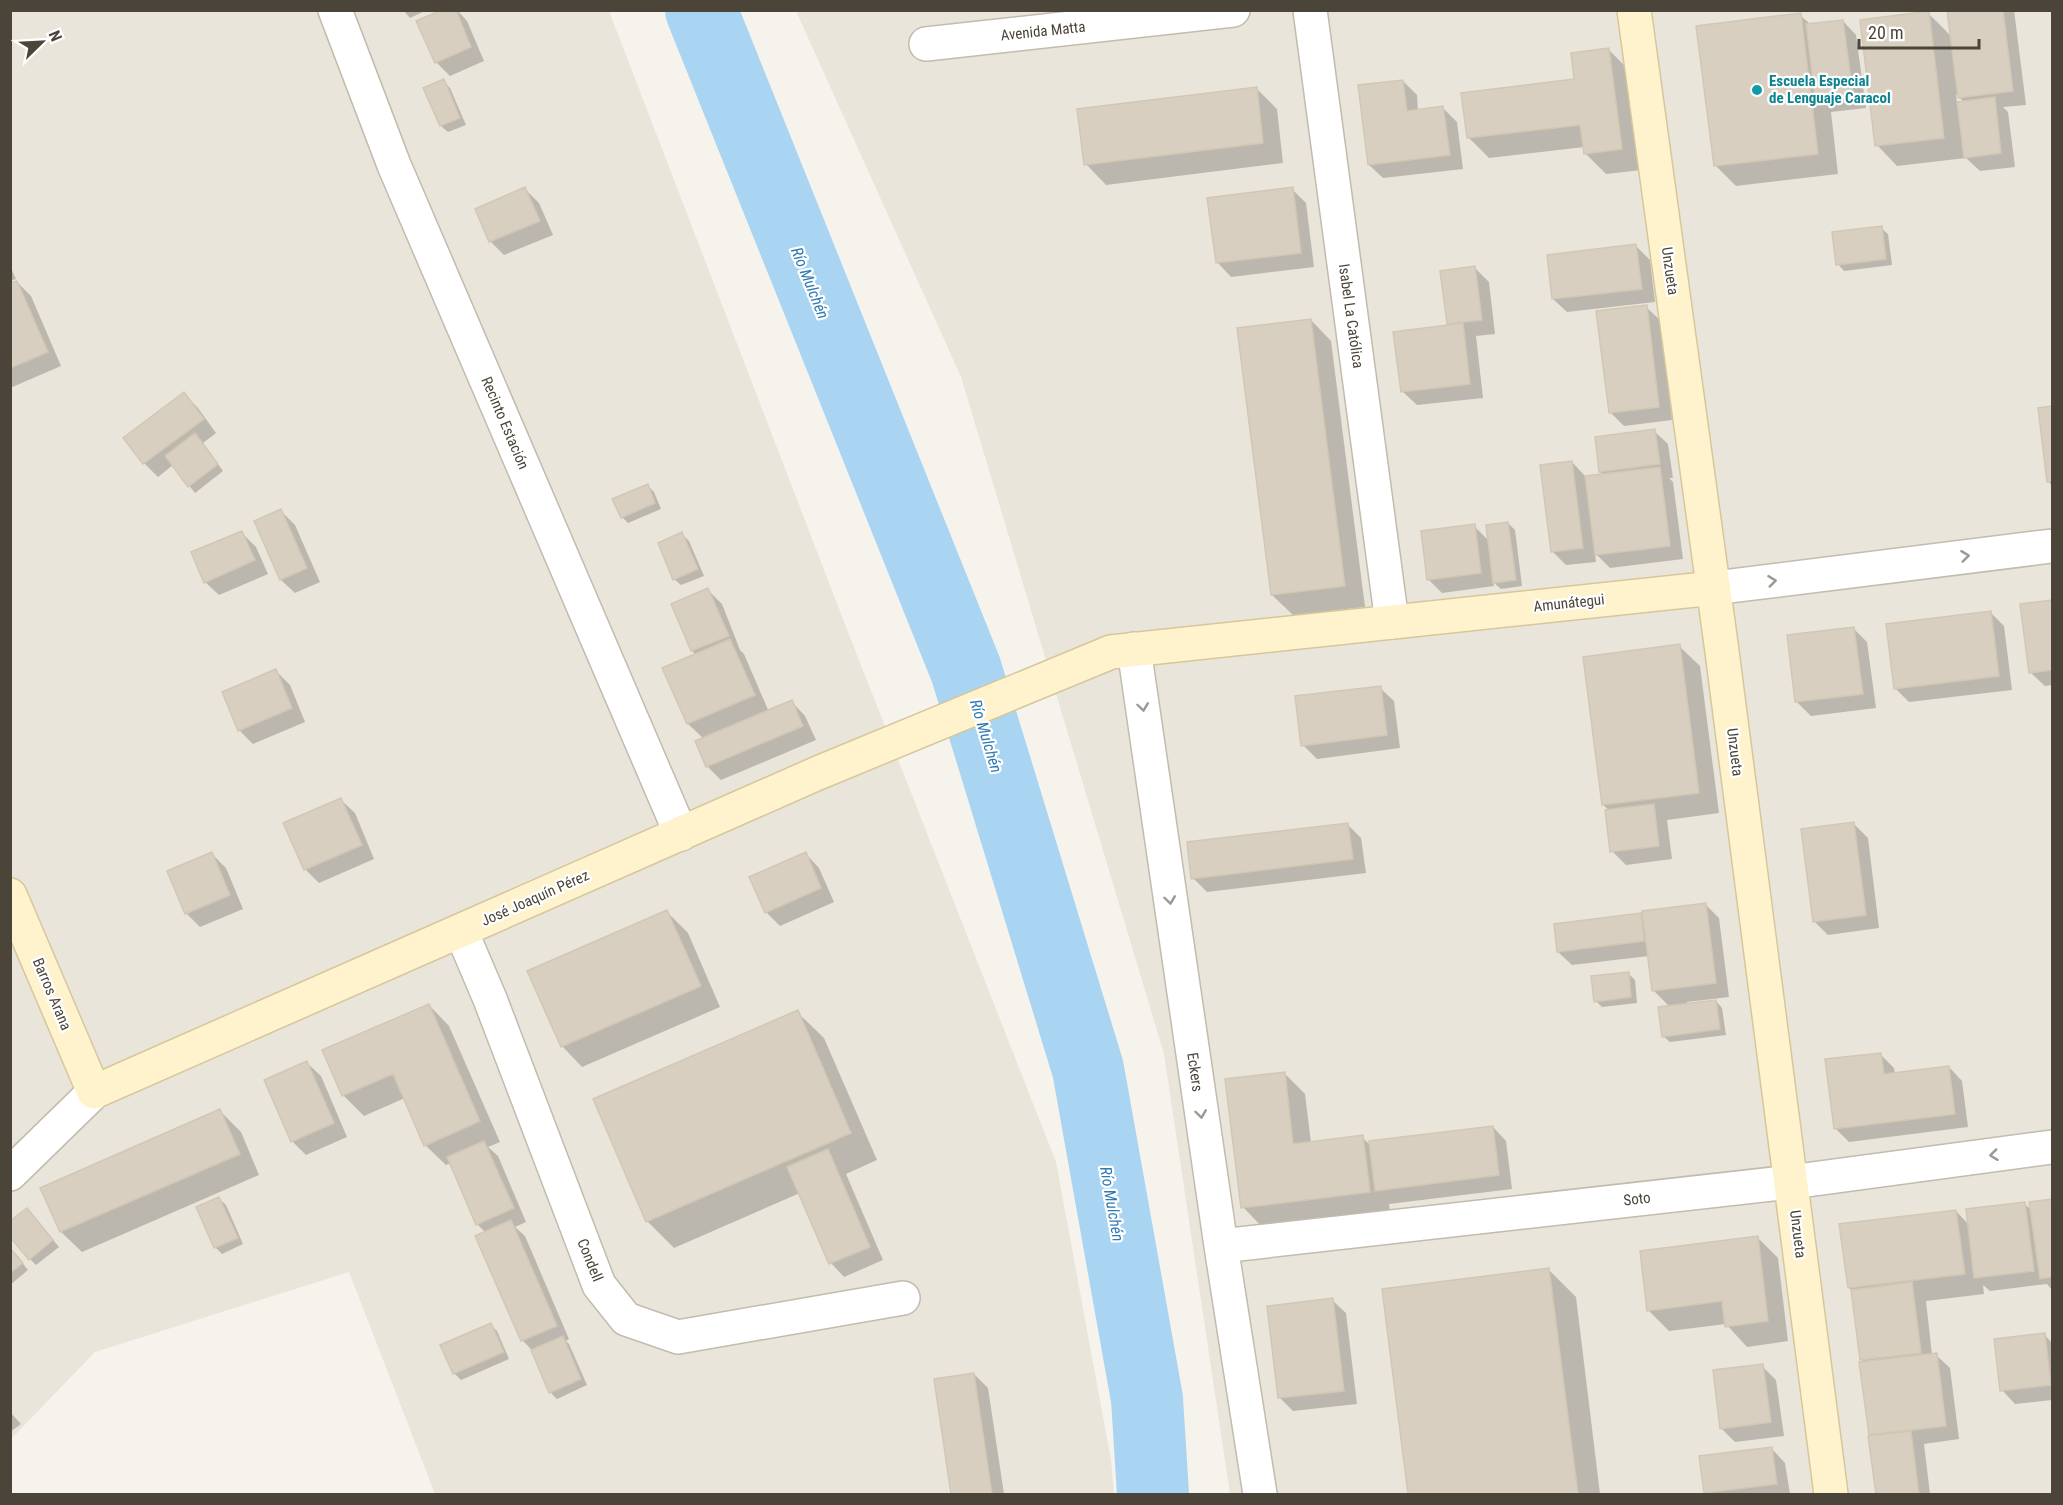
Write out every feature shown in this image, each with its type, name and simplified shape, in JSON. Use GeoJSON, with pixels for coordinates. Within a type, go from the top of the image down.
{"type":"FeatureCollection","features":[{"type":"Feature","properties":{"kind":"main road","name":"Unzueta"},"geometry":{"type":"LineString","coordinates":[[1634,10],[1714,588],[1831,1494]]}},
{"type":"Feature","properties":{"kind":"main road","name":"Amunátegui"},"geometry":{"type":"LineString","coordinates":[[1086,661],[1111,652],[1134,649],[1714,588]]}},
{"type":"Feature","properties":{"kind":"main road","name":"José Joaquín Pérez"},"geometry":{"type":"LineString","coordinates":[[94,1092],[818,773],[1086,661]]}},
{"type":"Feature","properties":{"kind":"main road","name":"Barros Arana"},"geometry":{"type":"LineString","coordinates":[[10,895],[94,1092]]}},
{"type":"Feature","properties":{"kind":"street","name":"Recinto Estación"},"geometry":{"type":"LineString","coordinates":[[335,10],[394,165],[681,834]]}},
{"type":"Feature","properties":{"kind":"street","name":"Avenida Matta"},"geometry":{"type":"LineString","coordinates":[[926,44],[1233,10]]}},
{"type":"Feature","properties":{"kind":"street","name":"Isabel La Católica"},"geometry":{"type":"LineString","coordinates":[[1310,10],[1392,622]]}},
{"type":"Feature","properties":{"kind":"street","name":"Amunátegui"},"geometry":{"type":"LineString","coordinates":[[1714,588],[2052,546]]}},
{"type":"Feature","properties":{"kind":"street","name":"Eckers"},"geometry":{"type":"LineString","coordinates":[[1134,649],[1221,1246],[1260,1494]]}},
{"type":"Feature","properties":{"kind":"street","name":"Condell"},"geometry":{"type":"LineString","coordinates":[[461,931],[490,999],[599,1285],[626,1319],[678,1337],[903,1298]]}},
{"type":"Feature","properties":{"kind":"street","name":"José Joaquín Pérez"},"geometry":{"type":"LineString","coordinates":[[10,1174],[94,1092]]}},
{"type":"Feature","properties":{"kind":"street","name":"Soto"},"geometry":{"type":"LineString","coordinates":[[1221,1246],[1791,1182],[2052,1147]]}},
{"type":"Feature","properties":{"kind":"shaded area"},"geometry":{"type":"Polygon","coordinates":[[[11,11],[609,11],[848,632],[1056,1162],[1111,1460],[1114,1494],[435,1494],[349,1272],[95,1352],[11,1439],[11,11]]]}},
{"type":"Feature","properties":{"kind":"shaded area"},"geometry":{"type":"Polygon","coordinates":[[[796,11],[2052,11],[2052,1494],[1230,1494],[1164,1054],[961,377],[796,11]]]}},
{"type":"Feature","properties":{"kind":"building"},"geometry":{"type":"Polygon","coordinates":[[[442,10],[456,10],[471,47],[435,63],[416,21],[442,10]]]}},
{"type":"Feature","properties":{"kind":"building"},"geometry":{"type":"Polygon","coordinates":[[[1947,10],[2003,10],[2013,91],[1958,98],[1947,10]]]}},
{"type":"Feature","properties":{"kind":"building"},"geometry":{"type":"Polygon","coordinates":[[[1929,11],[1944,138],[1875,146],[1860,20],[1929,11]]]}},
{"type":"Feature","properties":{"kind":"building","name":"Escuela Especial de Lenguaje Caracol"},"geometry":{"type":"Polygon","coordinates":[[[1801,13],[1818,154],[1714,166],[1696,26],[1801,13]]]}},
{"type":"Feature","properties":{"kind":"building"},"geometry":{"type":"Polygon","coordinates":[[[1843,20],[1853,94],[1815,99],[1806,24],[1843,20]]]}},
{"type":"Feature","properties":{"kind":"building"},"geometry":{"type":"Polygon","coordinates":[[[1609,48],[1622,149],[1584,154],[1580,125],[1467,138],[1461,93],[1574,79],[1571,53],[1609,48]]]}},
{"type":"Feature","properties":{"kind":"building"},"geometry":{"type":"Polygon","coordinates":[[[444,79],[460,118],[440,126],[423,88],[444,79]]]}},
{"type":"Feature","properties":{"kind":"building"},"geometry":{"type":"Polygon","coordinates":[[[1403,80],[1407,111],[1443,106],[1450,155],[1368,165],[1358,85],[1403,80]]]}},
{"type":"Feature","properties":{"kind":"building"},"geometry":{"type":"Polygon","coordinates":[[[1257,87],[1263,143],[1084,165],[1077,109],[1257,87]]]}},
{"type":"Feature","properties":{"kind":"building"},"geometry":{"type":"Polygon","coordinates":[[[1995,97],[2001,153],[1964,158],[1957,102],[1995,97]]]}},
{"type":"Feature","properties":{"kind":"building"},"geometry":{"type":"Polygon","coordinates":[[[525,187],[540,221],[489,242],[475,209],[525,187]]]}},
{"type":"Feature","properties":{"kind":"building"},"geometry":{"type":"Polygon","coordinates":[[[1293,187],[1301,253],[1216,263],[1207,198],[1293,187]]]}},
{"type":"Feature","properties":{"kind":"building"},"geometry":{"type":"Polygon","coordinates":[[[1882,226],[1886,259],[1836,265],[1832,232],[1882,226]]]}},
{"type":"Feature","properties":{"kind":"building"},"geometry":{"type":"Polygon","coordinates":[[[1636,244],[1642,289],[1552,299],[1547,255],[1636,244]]]}},
{"type":"Feature","properties":{"kind":"building"},"geometry":{"type":"Polygon","coordinates":[[[1475,266],[1482,320],[1447,324],[1440,271],[1475,266]]]}},
{"type":"Feature","properties":{"kind":"building"},"geometry":{"type":"Polygon","coordinates":[[[17,281],[48,352],[10,368],[10,283],[17,281]]]}},
{"type":"Feature","properties":{"kind":"building"},"geometry":{"type":"Polygon","coordinates":[[[1647,305],[1659,407],[1609,413],[1596,311],[1647,305]]]}},
{"type":"Feature","properties":{"kind":"building"},"geometry":{"type":"Polygon","coordinates":[[[1311,319],[1345,586],[1271,595],[1237,328],[1311,319]]]}},
{"type":"Feature","properties":{"kind":"building"},"geometry":{"type":"Polygon","coordinates":[[[1463,323],[1470,384],[1401,392],[1393,332],[1463,323]]]}},
{"type":"Feature","properties":{"kind":"building"},"geometry":{"type":"Polygon","coordinates":[[[184,392],[204,419],[143,464],[123,438],[184,392]]]}},
{"type":"Feature","properties":{"kind":"building"},"geometry":{"type":"Polygon","coordinates":[[[2052,406],[2052,481],[2047,482],[2038,408],[2052,406]]]}},
{"type":"Feature","properties":{"kind":"building"},"geometry":{"type":"Polygon","coordinates":[[[1655,429],[1660,464],[1599,472],[1595,437],[1655,429]]]}},
{"type":"Feature","properties":{"kind":"building"},"geometry":{"type":"Polygon","coordinates":[[[195,433],[218,464],[188,487],[165,456],[195,433]]]}},
{"type":"Feature","properties":{"kind":"building"},"geometry":{"type":"Polygon","coordinates":[[[1572,461],[1583,548],[1551,552],[1540,465],[1572,461]]]}},
{"type":"Feature","properties":{"kind":"building"},"geometry":{"type":"Polygon","coordinates":[[[1660,467],[1670,546],[1595,555],[1585,476],[1660,467]]]}},
{"type":"Feature","properties":{"kind":"building"},"geometry":{"type":"Polygon","coordinates":[[[648,484],[655,503],[621,518],[612,499],[648,484]]]}},
{"type":"Feature","properties":{"kind":"building"},"geometry":{"type":"Polygon","coordinates":[[[281,509],[307,568],[280,580],[254,521],[281,509]]]}},
{"type":"Feature","properties":{"kind":"building"},"geometry":{"type":"Polygon","coordinates":[[[1508,522],[1516,580],[1493,583],[1486,525],[1508,522]]]}},
{"type":"Feature","properties":{"kind":"building"},"geometry":{"type":"Polygon","coordinates":[[[1475,524],[1481,573],[1427,580],[1421,531],[1475,524]]]}},
{"type":"Feature","properties":{"kind":"building"},"geometry":{"type":"Polygon","coordinates":[[[242,531],[255,560],[204,583],[191,552],[242,531]]]}},
{"type":"Feature","properties":{"kind":"building"},"geometry":{"type":"Polygon","coordinates":[[[682,532],[698,569],[673,580],[658,543],[682,532]]]}},
{"type":"Feature","properties":{"kind":"building"},"geometry":{"type":"Polygon","coordinates":[[[708,588],[729,636],[691,651],[671,604],[708,588]]]}},
{"type":"Feature","properties":{"kind":"building"},"geometry":{"type":"Polygon","coordinates":[[[2052,600],[2052,670],[2029,673],[2020,604],[2052,600]]]}},
{"type":"Feature","properties":{"kind":"building"},"geometry":{"type":"Polygon","coordinates":[[[1991,611],[1999,676],[1894,689],[1886,624],[1991,611]]]}},
{"type":"Feature","properties":{"kind":"building"},"geometry":{"type":"Polygon","coordinates":[[[1854,627],[1863,694],[1795,702],[1787,635],[1854,627]]]}},
{"type":"Feature","properties":{"kind":"building"},"geometry":{"type":"Polygon","coordinates":[[[730,639],[755,695],[687,724],[662,668],[730,639]]]}},
{"type":"Feature","properties":{"kind":"building"},"geometry":{"type":"Polygon","coordinates":[[[1680,644],[1699,793],[1602,805],[1583,657],[1680,644]]]}},
{"type":"Feature","properties":{"kind":"building"},"geometry":{"type":"Polygon","coordinates":[[[276,669],[292,708],[238,731],[222,692],[276,669]]]}},
{"type":"Feature","properties":{"kind":"building"},"geometry":{"type":"Polygon","coordinates":[[[1381,686],[1387,735],[1301,746],[1295,696],[1381,686]]]}},
{"type":"Feature","properties":{"kind":"building"},"geometry":{"type":"Polygon","coordinates":[[[792,700],[803,726],[706,767],[695,741],[792,700]]]}},
{"type":"Feature","properties":{"kind":"building"},"geometry":{"type":"Polygon","coordinates":[[[341,798],[362,845],[304,870],[283,823],[341,798]]]}},
{"type":"Feature","properties":{"kind":"building"},"geometry":{"type":"Polygon","coordinates":[[[1654,804],[1659,846],[1610,852],[1605,810],[1654,804]]]}},
{"type":"Feature","properties":{"kind":"building"},"geometry":{"type":"Polygon","coordinates":[[[1854,822],[1866,915],[1813,922],[1801,829],[1854,822]]]}},
{"type":"Feature","properties":{"kind":"building"},"geometry":{"type":"Polygon","coordinates":[[[1348,823],[1353,859],[1191,879],[1187,842],[1348,823]]]}},
{"type":"Feature","properties":{"kind":"building"},"geometry":{"type":"Polygon","coordinates":[[[212,852],[230,895],[185,914],[167,871],[212,852]]]}},
{"type":"Feature","properties":{"kind":"building"},"geometry":{"type":"Polygon","coordinates":[[[806,852],[821,888],[765,913],[749,877],[806,852]]]}},
{"type":"Feature","properties":{"kind":"building"},"geometry":{"type":"Polygon","coordinates":[[[1706,903],[1716,983],[1652,991],[1642,911],[1706,903]]]}},
{"type":"Feature","properties":{"kind":"building"},"geometry":{"type":"Polygon","coordinates":[[[667,910],[701,986],[561,1047],[527,971],[667,910]]]}},
{"type":"Feature","properties":{"kind":"building"},"geometry":{"type":"Polygon","coordinates":[[[1641,913],[1644,941],[1557,952],[1554,924],[1641,913]]]}},
{"type":"Feature","properties":{"kind":"building"},"geometry":{"type":"Polygon","coordinates":[[[1629,972],[1631,997],[1594,1002],[1591,976],[1629,972]]]}},
{"type":"Feature","properties":{"kind":"building"},"geometry":{"type":"Polygon","coordinates":[[[1716,1000],[1720,1029],[1662,1037],[1658,1007],[1716,1000]]]}},
{"type":"Feature","properties":{"kind":"building"},"geometry":{"type":"Polygon","coordinates":[[[429,1004],[480,1121],[424,1146],[393,1074],[342,1096],[322,1050],[429,1004]]]}},
{"type":"Feature","properties":{"kind":"building"},"geometry":{"type":"Polygon","coordinates":[[[798,1010],[851,1133],[646,1222],[593,1099],[798,1010]]]}},
{"type":"Feature","properties":{"kind":"building"},"geometry":{"type":"Polygon","coordinates":[[[1881,1053],[1884,1074],[1949,1066],[1955,1114],[1834,1129],[1825,1059],[1881,1053]]]}},
{"type":"Feature","properties":{"kind":"building"},"geometry":{"type":"Polygon","coordinates":[[[307,1061],[334,1123],[291,1142],[264,1080],[307,1061]]]}},
{"type":"Feature","properties":{"kind":"building"},"geometry":{"type":"Polygon","coordinates":[[[1285,1072],[1293,1144],[1363,1135],[1370,1192],[1241,1208],[1225,1079],[1285,1072]]]}},
{"type":"Feature","properties":{"kind":"building"},"geometry":{"type":"Polygon","coordinates":[[[220,1109],[240,1154],[60,1232],[40,1188],[220,1109]]]}},
{"type":"Feature","properties":{"kind":"building"},"geometry":{"type":"Polygon","coordinates":[[[1493,1126],[1499,1175],[1375,1191],[1369,1141],[1493,1126]]]}},
{"type":"Feature","properties":{"kind":"building"},"geometry":{"type":"Polygon","coordinates":[[[484,1141],[514,1208],[476,1225],[447,1157],[484,1141]]]}},
{"type":"Feature","properties":{"kind":"building"},"geometry":{"type":"Polygon","coordinates":[[[828,1149],[870,1247],[829,1264],[787,1167],[828,1149]]]}},
{"type":"Feature","properties":{"kind":"building"},"geometry":{"type":"Polygon","coordinates":[[[219,1197],[238,1238],[214,1248],[196,1207],[219,1197]]]}},
{"type":"Feature","properties":{"kind":"building"},"geometry":{"type":"Polygon","coordinates":[[[2052,1199],[2052,1277],[2040,1279],[2029,1202],[2052,1199]]]}},
{"type":"Feature","properties":{"kind":"building"},"geometry":{"type":"Polygon","coordinates":[[[2025,1202],[2034,1271],[1974,1278],[1966,1209],[2025,1202]]]}},
{"type":"Feature","properties":{"kind":"building"},"geometry":{"type":"Polygon","coordinates":[[[27,1208],[53,1240],[29,1260],[10,1237],[10,1221],[27,1208]]]}},
{"type":"Feature","properties":{"kind":"building"},"geometry":{"type":"Polygon","coordinates":[[[1956,1210],[1965,1274],[1848,1288],[1839,1224],[1956,1210]]]}},
{"type":"Feature","properties":{"kind":"building"},"geometry":{"type":"Polygon","coordinates":[[[511,1220],[557,1326],[521,1341],[475,1236],[511,1220]]]}},
{"type":"Feature","properties":{"kind":"building"},"geometry":{"type":"Polygon","coordinates":[[[1758,1236],[1768,1321],[1725,1327],[1722,1301],[1647,1311],[1640,1251],[1758,1236]]]}},
{"type":"Feature","properties":{"kind":"building"},"geometry":{"type":"Polygon","coordinates":[[[10,1248],[23,1263],[10,1273],[10,1248]]]}},
{"type":"Feature","properties":{"kind":"building"},"geometry":{"type":"Polygon","coordinates":[[[1549,1268],[1578,1494],[1408,1494],[1382,1289],[1549,1268]]]}},
{"type":"Feature","properties":{"kind":"building"},"geometry":{"type":"Polygon","coordinates":[[[1912,1282],[1921,1353],[1860,1360],[1851,1290],[1912,1282]]]}},
{"type":"Feature","properties":{"kind":"building"},"geometry":{"type":"Polygon","coordinates":[[[1333,1298],[1344,1391],[1278,1398],[1267,1306],[1333,1298]]]}},
{"type":"Feature","properties":{"kind":"building"},"geometry":{"type":"Polygon","coordinates":[[[491,1323],[504,1352],[453,1374],[440,1345],[491,1323]]]}},
{"type":"Feature","properties":{"kind":"building"},"geometry":{"type":"Polygon","coordinates":[[[2045,1333],[2051,1385],[2000,1391],[1994,1339],[2045,1333]]]}},
{"type":"Feature","properties":{"kind":"building"},"geometry":{"type":"Polygon","coordinates":[[[563,1336],[581,1379],[549,1393],[531,1350],[563,1336]]]}},
{"type":"Feature","properties":{"kind":"building"},"geometry":{"type":"Polygon","coordinates":[[[1937,1353],[1946,1426],[1869,1435],[1859,1362],[1937,1353]]]}},
{"type":"Feature","properties":{"kind":"building"},"geometry":{"type":"Polygon","coordinates":[[[1763,1364],[1771,1422],[1720,1429],[1713,1370],[1763,1364]]]}},
{"type":"Feature","properties":{"kind":"building"},"geometry":{"type":"Polygon","coordinates":[[[974,1373],[992,1494],[951,1494],[934,1379],[974,1373]]]}},
{"type":"Feature","properties":{"kind":"building"},"geometry":{"type":"Polygon","coordinates":[[[1911,1431],[1919,1494],[1876,1494],[1868,1436],[1911,1431]]]}},
{"type":"Feature","properties":{"kind":"building"},"geometry":{"type":"Polygon","coordinates":[[[1772,1447],[1777,1484],[1704,1493],[1699,1456],[1772,1447]]]}},
{"type":"Feature","properties":{"kind":"waterway","name":"Río Mulchén"},"geometry":{"type":"LineString","coordinates":[[701,10],[966,670],[1088,1069],[1147,1399],[1153,1494]]}},
{"type":"Feature","properties":{"kind":"place","name":"Escuela Especial de Lenguaje Caracol"},"geometry":{"type":"Point","coordinates":[1757,90]}}]}
